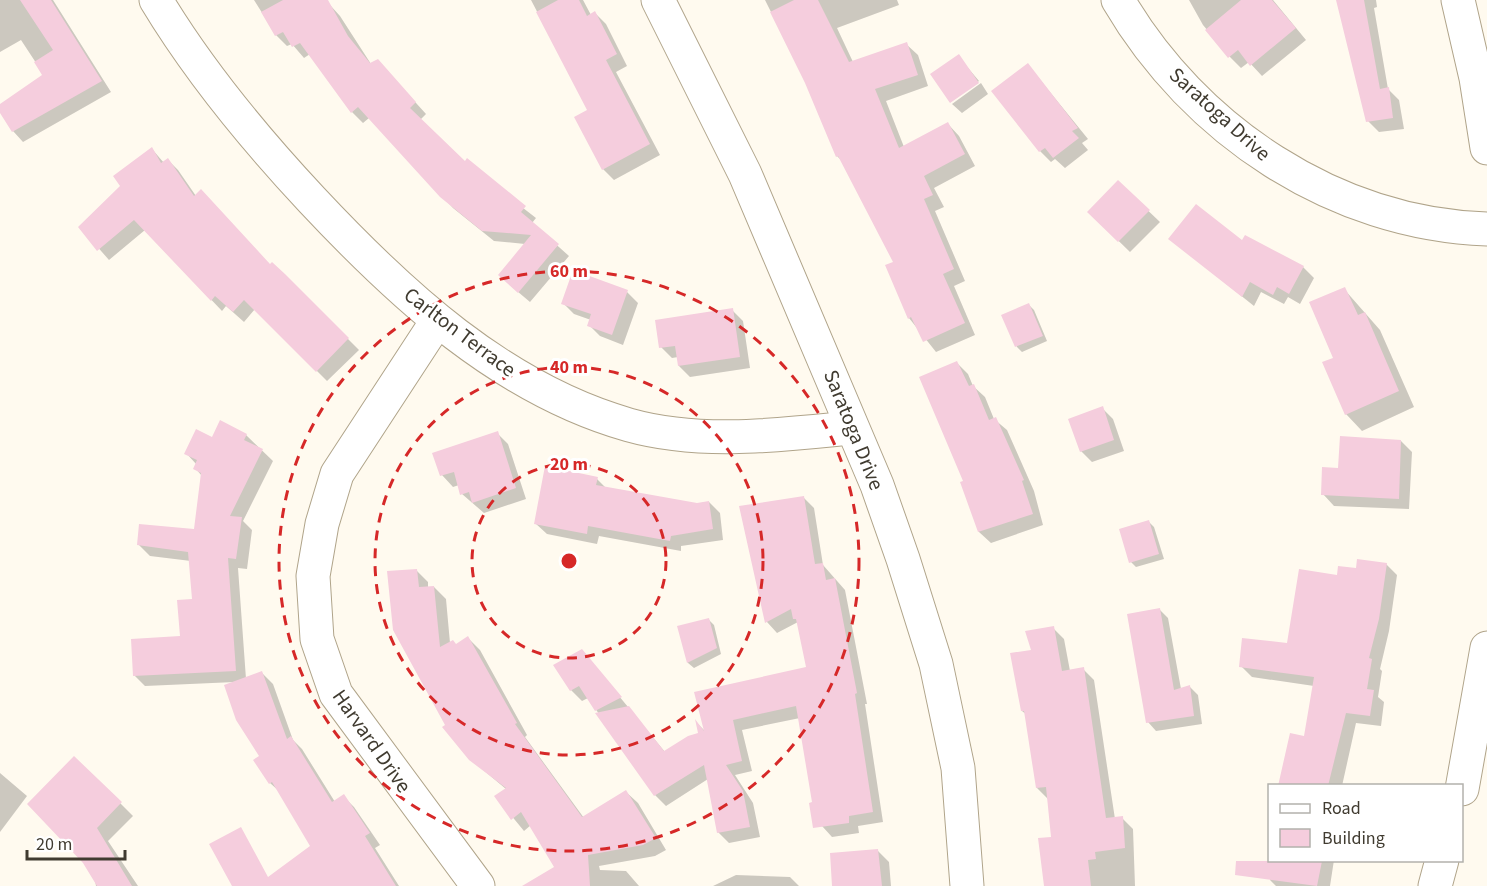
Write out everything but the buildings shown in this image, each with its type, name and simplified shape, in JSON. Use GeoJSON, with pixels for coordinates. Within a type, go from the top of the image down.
{"type":"FeatureCollection","features":[{"type":"Feature","properties":{"kind":"street","name":"Carlton Terrace"},"geometry":{"type":"LineString","coordinates":[[156,0],[183,45],[258,143],[356,247],[437,321],[526,382],[567,403],[630,425],[692,435],[775,435],[850,428]]}},
{"type":"Feature","properties":{"kind":"street","name":"Saratoga Drive"},"geometry":{"type":"LineString","coordinates":[[658,0],[745,174],[826,362],[850,428],[877,485],[936,664],[957,768],[967,886]]}},
{"type":"Feature","properties":{"kind":"street","name":"Saratoga Drive"},"geometry":{"type":"LineString","coordinates":[[1118,0],[1134,27],[1180,83],[1239,138],[1277,165],[1342,198],[1387,214],[1451,228],[1487,229]]}},
{"type":"Feature","properties":{"kind":"street"},"geometry":{"type":"LineString","coordinates":[[1458,0],[1476,78],[1487,148]]}},
{"type":"Feature","properties":{"kind":"street","name":"Harvard Drive"},"geometry":{"type":"LineString","coordinates":[[437,321],[337,474],[322,524],[313,576],[317,639],[336,694],[478,886]]}},
{"type":"Feature","properties":{"kind":"street"},"geometry":{"type":"LineString","coordinates":[[1462,784],[1487,648]]}},
{"type":"Feature","properties":{"kind":"street"},"geometry":{"type":"LineString","coordinates":[[1435,886],[1442,862]]}}]}
